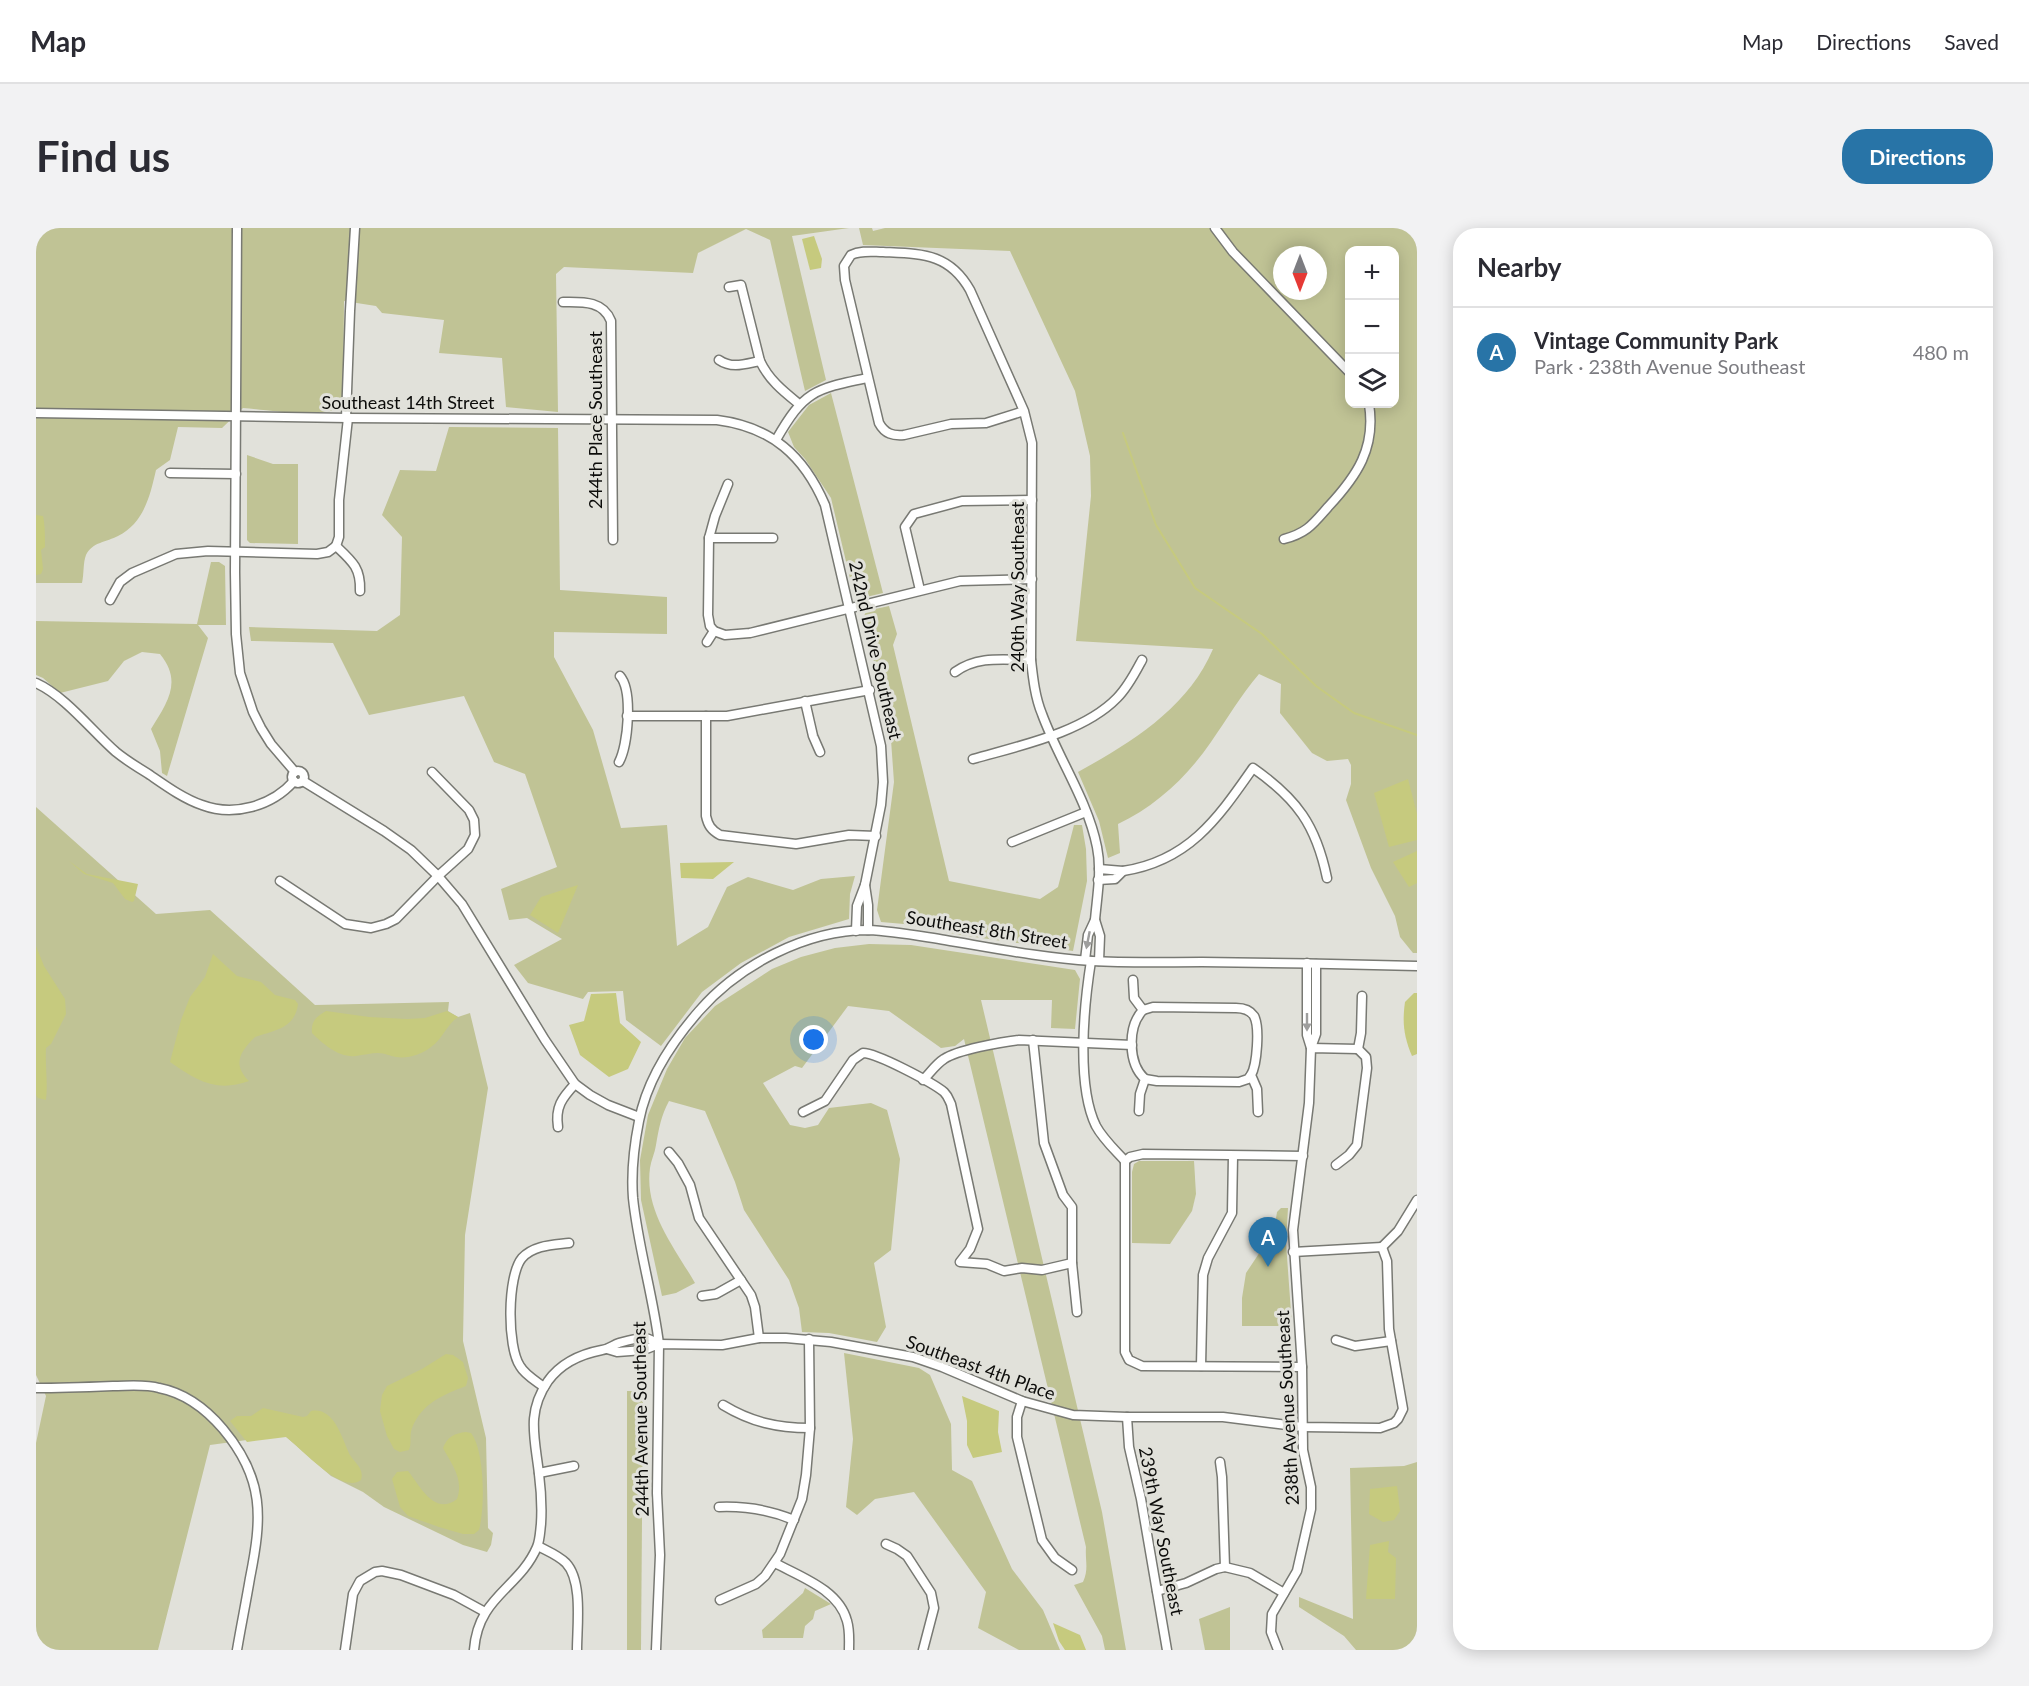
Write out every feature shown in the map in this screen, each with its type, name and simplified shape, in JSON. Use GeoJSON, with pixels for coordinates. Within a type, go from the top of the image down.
{"type":"FeatureCollection","features":[{"type":"Feature","properties":{"kind":"street"},"geometry":{"type":"LineString","coordinates":[[237,228],[236,634],[240,673],[249,702],[271,744],[297,778],[411,850],[462,904],[545,1040],[575,1084],[608,1105],[639,1117]]}},
{"type":"Feature","properties":{"kind":"street"},"geometry":{"type":"LineString","coordinates":[[110,600],[120,582],[132,573],[164,559],[189,552],[316,554],[328,552],[336,546],[339,537],[339,500],[347,418],[355,228]]}},
{"type":"Feature","properties":{"kind":"street"},"geometry":{"type":"LineString","coordinates":[[1215,228],[1233,252],[1345,368]]}},
{"type":"Feature","properties":{"kind":"street","name":"240th Way Southeast"},"geometry":{"type":"LineString","coordinates":[[867,378],[844,273],[847,260],[856,252],[921,254],[931,256],[946,264],[960,276],[970,290],[1024,411],[1032,442],[1031,660],[1038,701],[1097,843],[1099,869],[1095,920],[1088,935],[1092,961]]}},
{"type":"Feature","properties":{"kind":"street"},"geometry":{"type":"LineString","coordinates":[[729,287],[741,285],[760,361],[770,378],[799,404]]}},
{"type":"Feature","properties":{"kind":"street","name":"244th Place Southeast"},"geometry":{"type":"LineString","coordinates":[[563,302],[592,303],[604,309],[608,314],[612,330],[613,540]]}},
{"type":"Feature","properties":{"kind":"street"},"geometry":{"type":"LineString","coordinates":[[719,360],[726,365],[737,366],[760,361]]}},
{"type":"Feature","properties":{"kind":"street"},"geometry":{"type":"LineString","coordinates":[[776,440],[799,404],[822,389],[867,378],[879,423],[891,435],[904,435],[951,424],[986,423],[1024,411]]}},
{"type":"Feature","properties":{"kind":"street"},"geometry":{"type":"LineString","coordinates":[[1284,539],[1296,536],[1308,529],[1356,475],[1368,441],[1369,408]]}},
{"type":"Feature","properties":{"kind":"street","name":"Southeast 14th Street"},"geometry":{"type":"LineString","coordinates":[[36,413],[731,422],[747,426],[776,440]]}},
{"type":"Feature","properties":{"kind":"street","name":"242nd Drive Southeast"},"geometry":{"type":"LineString","coordinates":[[776,440],[805,468],[825,506],[879,732],[883,760],[881,806],[865,885],[857,906],[856,931]]}},
{"type":"Feature","properties":{"kind":"street"},"geometry":{"type":"LineString","coordinates":[[170,473],[236,474]]}},
{"type":"Feature","properties":{"kind":"street"},"geometry":{"type":"LineString","coordinates":[[728,484],[709,538],[708,615],[710,626],[714,631],[725,635],[750,633],[960,581],[1032,579]]}},
{"type":"Feature","properties":{"kind":"street"},"geometry":{"type":"LineString","coordinates":[[920,590],[906,534],[907,522],[918,512],[963,501],[1032,500]]}},
{"type":"Feature","properties":{"kind":"street"},"geometry":{"type":"LineString","coordinates":[[709,538],[773,538]]}},
{"type":"Feature","properties":{"kind":"street"},"geometry":{"type":"LineString","coordinates":[[336,546],[358,571],[360,591]]}},
{"type":"Feature","properties":{"kind":"street"},"geometry":{"type":"LineString","coordinates":[[707,642],[714,631]]}},
{"type":"Feature","properties":{"kind":"street"},"geometry":{"type":"LineString","coordinates":[[955,672],[965,664],[976,660],[1031,660]]}},
{"type":"Feature","properties":{"kind":"street"},"geometry":{"type":"LineString","coordinates":[[973,759],[1052,736],[1094,716],[1125,689],[1142,660]]}},
{"type":"Feature","properties":{"kind":"street"},"geometry":{"type":"LineString","coordinates":[[619,762],[625,748],[627,716],[626,687],[620,676]]}},
{"type":"Feature","properties":{"kind":"street"},"geometry":{"type":"LineString","coordinates":[[36,683],[64,703],[118,753],[161,783],[202,806],[218,809],[261,805],[275,798],[297,778]]}},
{"type":"Feature","properties":{"kind":"street"},"geometry":{"type":"LineString","coordinates":[[627,716],[727,716],[870,690]]}},
{"type":"Feature","properties":{"kind":"street"},"geometry":{"type":"LineString","coordinates":[[806,700],[813,736],[820,752]]}},
{"type":"Feature","properties":{"kind":"street"},"geometry":{"type":"LineString","coordinates":[[706,716],[706,816],[710,827],[720,835],[796,844],[849,835],[876,836]]}},
{"type":"Feature","properties":{"kind":"street"},"geometry":{"type":"LineString","coordinates":[[1099,869],[1123,871],[1150,865],[1196,839],[1221,814],[1253,768],[1273,782],[1301,809],[1318,844],[1327,878]]}},
{"type":"Feature","properties":{"kind":"street"},"geometry":{"type":"LineString","coordinates":[[280,881],[345,924],[371,927],[396,919],[468,849],[473,841],[476,828],[469,810],[432,772]]}},
{"type":"Feature","properties":{"kind":"street"},"geometry":{"type":"LineString","coordinates":[[1012,842],[1086,812]]}},
{"type":"Feature","properties":{"kind":"street"},"geometry":{"type":"LineString","coordinates":[[1098,880],[1115,879],[1123,871]]}},
{"type":"Feature","properties":{"kind":"street","name":"242nd Drive Southeast"},"geometry":{"type":"LineString","coordinates":[[865,885],[868,930]]}},
{"type":"Feature","properties":{"kind":"street","name":"240th Way Southeast"},"geometry":{"type":"LineString","coordinates":[[1095,920],[1100,936],[1086,991],[1084,1043],[1089,1106],[1102,1135],[1125,1161]]}},
{"type":"Feature","properties":{"kind":"street","name":"Southeast 8th Street"},"geometry":{"type":"LineString","coordinates":[[639,1117],[651,1084],[667,1051],[706,1003],[729,982],[757,963],[793,946],[829,935],[868,930],[896,932],[1014,952],[1092,961],[1417,966]]}},
{"type":"Feature","properties":{"kind":"street","name":"238th Avenue Southeast"},"geometry":{"type":"LineString","coordinates":[[1278,1650],[1270,1622],[1272,1614],[1297,1571],[1311,1509],[1311,1487],[1303,1450],[1302,1367],[1293,1252],[1294,1218],[1310,1092],[1311,1048],[1307,1035],[1311,964]]}},
{"type":"Feature","properties":{"kind":"street"},"geometry":{"type":"LineString","coordinates":[[1134,980],[1134,998],[1143,1010]]}},
{"type":"Feature","properties":{"kind":"street"},"geometry":{"type":"LineString","coordinates":[[1358,1049],[1362,996]]}},
{"type":"Feature","properties":{"kind":"street"},"geometry":{"type":"LineString","coordinates":[[1153,1007],[1242,1008],[1251,1013],[1256,1023],[1256,1064],[1251,1075],[1248,1079],[1239,1082],[1145,1079],[1136,1068],[1132,1045],[1136,1020],[1143,1010],[1153,1007]]}},
{"type":"Feature","properties":{"kind":"street"},"geometry":{"type":"LineString","coordinates":[[1033,1040],[1044,1143],[1063,1195],[1072,1207],[1072,1263],[1077,1312]]}},
{"type":"Feature","properties":{"kind":"street"},"geometry":{"type":"LineString","coordinates":[[923,1080],[942,1060],[955,1054],[1005,1042],[1033,1040],[1132,1045]]}},
{"type":"Feature","properties":{"kind":"street"},"geometry":{"type":"LineString","coordinates":[[1311,1048],[1358,1049],[1366,1057],[1367,1068],[1358,1138],[1353,1150],[1336,1165]]}},
{"type":"Feature","properties":{"kind":"street"},"geometry":{"type":"LineString","coordinates":[[803,1112],[825,1101],[853,1060],[864,1053],[874,1054],[923,1080],[949,1098],[978,1229],[970,1249],[960,1262],[987,1264],[1004,1271],[1042,1270],[1072,1263]]}},
{"type":"Feature","properties":{"kind":"street"},"geometry":{"type":"LineString","coordinates":[[1251,1075],[1257,1089],[1258,1112]]}},
{"type":"Feature","properties":{"kind":"street"},"geometry":{"type":"LineString","coordinates":[[1139,1111],[1141,1088],[1145,1079]]}},
{"type":"Feature","properties":{"kind":"street"},"geometry":{"type":"LineString","coordinates":[[558,1127],[556,1116],[558,1105],[562,1097],[575,1084]]}},
{"type":"Feature","properties":{"kind":"street","name":"244th Avenue Southeast"},"geometry":{"type":"LineString","coordinates":[[639,1117],[634,1146],[633,1198],[658,1344],[657,1493],[660,1555],[656,1650]]}},
{"type":"Feature","properties":{"kind":"street"},"geometry":{"type":"LineString","coordinates":[[669,1152],[690,1185],[699,1218],[751,1295],[755,1306],[759,1338]]}},
{"type":"Feature","properties":{"kind":"street"},"geometry":{"type":"LineString","coordinates":[[1302,1367],[1142,1365],[1129,1360],[1125,1352],[1125,1161],[1130,1157],[1143,1154],[1303,1156]]}},
{"type":"Feature","properties":{"kind":"street"},"geometry":{"type":"LineString","coordinates":[[1201,1366],[1203,1275],[1208,1258],[1232,1213],[1233,1156]]}},
{"type":"Feature","properties":{"kind":"street"},"geometry":{"type":"LineString","coordinates":[[1293,1252],[1382,1247],[1398,1231],[1417,1200]]}},
{"type":"Feature","properties":{"kind":"street"},"geometry":{"type":"LineString","coordinates":[[474,1650],[480,1622],[485,1612],[499,1593],[522,1573],[537,1546],[542,1510],[533,1418],[544,1387],[520,1367],[515,1357],[512,1336],[513,1281],[516,1268],[529,1252],[545,1246],[569,1243]]}},
{"type":"Feature","properties":{"kind":"street"},"geometry":{"type":"LineString","coordinates":[[1336,1340],[1355,1346],[1391,1341],[1387,1261],[1382,1247]]}},
{"type":"Feature","properties":{"kind":"street"},"geometry":{"type":"LineString","coordinates":[[702,1296],[716,1294],[741,1280]]}},
{"type":"Feature","properties":{"kind":"street","name":"Southeast 4th Place"},"geometry":{"type":"LineString","coordinates":[[544,1387],[553,1374],[572,1359],[607,1349],[617,1352],[644,1350],[658,1344],[722,1345],[759,1338],[809,1339],[913,1357],[1022,1401],[1072,1415],[1127,1418],[1223,1417],[1302,1427],[1380,1428],[1394,1423],[1402,1414],[1403,1403],[1391,1341]]}},
{"type":"Feature","properties":{"kind":"street"},"geometry":{"type":"LineString","coordinates":[[720,1600],[756,1584],[765,1576],[775,1563],[788,1538],[802,1499],[810,1428],[809,1339]]}},
{"type":"Feature","properties":{"kind":"street"},"geometry":{"type":"LineString","coordinates":[[36,1388],[157,1387],[178,1393],[199,1406],[230,1437],[243,1456],[252,1478],[259,1517],[255,1554],[237,1650]]}},
{"type":"Feature","properties":{"kind":"street"},"geometry":{"type":"LineString","coordinates":[[1022,1401],[1016,1427],[1042,1540],[1055,1558],[1071,1570]]}},
{"type":"Feature","properties":{"kind":"street"},"geometry":{"type":"LineString","coordinates":[[723,1405],[773,1426],[810,1428]]}},
{"type":"Feature","properties":{"kind":"street","name":"239th Way Southeast"},"geometry":{"type":"LineString","coordinates":[[1127,1418],[1129,1447],[1141,1499],[1167,1650]]}},
{"type":"Feature","properties":{"kind":"street"},"geometry":{"type":"LineString","coordinates":[[1220,1462],[1225,1567]]}},
{"type":"Feature","properties":{"kind":"street"},"geometry":{"type":"LineString","coordinates":[[539,1473],[574,1466]]}},
{"type":"Feature","properties":{"kind":"street"},"geometry":{"type":"LineString","coordinates":[[719,1508],[732,1506],[764,1510],[794,1520]]}},
{"type":"Feature","properties":{"kind":"street"},"geometry":{"type":"LineString","coordinates":[[886,1544],[907,1556],[931,1593],[934,1608],[923,1650]]}},
{"type":"Feature","properties":{"kind":"street"},"geometry":{"type":"LineString","coordinates":[[537,1546],[566,1563],[573,1575],[577,1595],[577,1650]]}},
{"type":"Feature","properties":{"kind":"street"},"geometry":{"type":"LineString","coordinates":[[775,1563],[836,1599],[848,1622],[849,1650]]}},
{"type":"Feature","properties":{"kind":"street"},"geometry":{"type":"LineString","coordinates":[[1157,1591],[1186,1583],[1225,1567],[1250,1573],[1284,1593]]}},
{"type":"Feature","properties":{"kind":"street"},"geometry":{"type":"LineString","coordinates":[[345,1650],[353,1594],[360,1581],[368,1574],[382,1570],[454,1595],[485,1612]]}},
{"type":"Feature","properties":{"kind":"shaded area"},"geometry":{"type":"Polygon","coordinates":[[[36,228],[849,228],[792,236],[826,380],[805,391],[770,240],[746,229],[698,253],[693,273],[564,267],[556,274],[558,412],[506,407],[502,358],[439,353],[444,320],[382,313],[376,306],[344,301],[343,407],[332,411],[307,413],[243,408],[222,428],[178,427],[170,460],[156,470],[148,499],[140,516],[127,530],[92,547],[85,558],[82,583],[36,583],[36,228]]]}},
{"type":"Feature","properties":{"kind":"shaded area"},"geometry":{"type":"Polygon","coordinates":[[[859,228],[872,228],[873,231],[885,228],[1417,228],[1417,953],[1413,953],[1400,937],[1395,916],[1371,868],[1346,800],[1351,784],[1351,765],[1348,759],[1327,761],[1312,753],[1280,713],[1281,684],[1259,674],[1202,755],[1181,779],[1145,809],[1118,824],[1120,853],[1108,858],[1099,821],[1078,772],[1138,735],[1174,706],[1202,670],[1213,649],[1076,641],[1091,496],[1090,456],[1075,391],[1010,251],[863,245],[859,228]]]}},
{"type":"Feature","properties":{"kind":"shaded area"},"geometry":{"type":"Polygon","coordinates":[[[814,236],[822,259],[821,268],[810,270],[802,239],[814,236]]]}},
{"type":"Feature","properties":{"kind":"shaded area"},"geometry":{"type":"Polygon","coordinates":[[[831,393],[883,593],[862,598],[853,591],[831,498],[805,459],[794,447],[788,432],[809,405],[831,393]]]}},
{"type":"Feature","properties":{"kind":"shaded area"},"geometry":{"type":"Polygon","coordinates":[[[449,427],[558,428],[560,590],[667,597],[667,634],[554,632],[554,657],[593,730],[621,828],[667,825],[677,946],[708,927],[727,887],[748,877],[793,890],[821,879],[855,876],[850,894],[849,919],[789,937],[741,963],[702,992],[661,1046],[626,1020],[623,991],[588,992],[583,999],[528,983],[514,965],[562,939],[527,918],[509,920],[501,889],[557,867],[525,774],[494,762],[464,696],[369,715],[333,643],[251,641],[249,627],[377,631],[400,615],[402,537],[382,515],[400,470],[436,471],[449,427]]]}},
{"type":"Feature","properties":{"kind":"shaded area"},"geometry":{"type":"Polygon","coordinates":[[[247,455],[273,464],[298,464],[298,544],[250,543],[247,540],[247,455]]]}},
{"type":"Feature","properties":{"kind":"shaded area"},"geometry":{"type":"Polygon","coordinates":[[[36,515],[43,516],[45,547],[41,550],[43,569],[41,574],[36,575],[36,515]]]}},
{"type":"Feature","properties":{"kind":"shaded area"},"geometry":{"type":"Polygon","coordinates":[[[211,562],[219,562],[225,566],[226,625],[198,625],[208,638],[167,776],[162,773],[160,751],[151,729],[170,692],[171,674],[160,654],[142,652],[124,661],[108,681],[60,693],[36,675],[36,621],[197,624],[211,562]]]}},
{"type":"Feature","properties":{"kind":"shaded area"},"geometry":{"type":"Polygon","coordinates":[[[889,606],[897,634],[893,645],[949,881],[1040,899],[1058,887],[1074,825],[1082,825],[1086,849],[1087,881],[1073,951],[881,922],[877,910],[894,782],[891,740],[863,619],[866,611],[889,606]]]}},
{"type":"Feature","properties":{"kind":"shaded area"},"geometry":{"type":"Polygon","coordinates":[[[1408,779],[1417,814],[1417,840],[1389,847],[1374,793],[1408,779]]]}},
{"type":"Feature","properties":{"kind":"shaded area"},"geometry":{"type":"Polygon","coordinates":[[[36,807],[156,914],[210,910],[315,1005],[449,1002],[448,1011],[458,1017],[470,1013],[488,1088],[465,1235],[463,1341],[486,1438],[488,1528],[493,1533],[487,1552],[463,1545],[384,1507],[363,1492],[331,1476],[284,1435],[210,1445],[158,1650],[36,1650],[36,1443],[46,1396],[36,1375],[36,807]]]}},
{"type":"Feature","properties":{"kind":"shaded area"},"geometry":{"type":"Polygon","coordinates":[[[1417,851],[1417,883],[1409,887],[1393,862],[1417,851]]]}},
{"type":"Feature","properties":{"kind":"shaded area"},"geometry":{"type":"Polygon","coordinates":[[[69,861],[87,874],[138,884],[134,901],[125,899],[113,883],[84,874],[69,861]]]}},
{"type":"Feature","properties":{"kind":"shaded area"},"geometry":{"type":"Polygon","coordinates":[[[734,862],[713,879],[681,878],[680,863],[734,862]]]}},
{"type":"Feature","properties":{"kind":"shaded area"},"geometry":{"type":"Polygon","coordinates":[[[578,885],[558,933],[530,915],[541,897],[578,885]]]}},
{"type":"Feature","properties":{"kind":"shaded area"},"geometry":{"type":"Polygon","coordinates":[[[869,944],[911,945],[1075,970],[1080,979],[1075,1029],[1051,1028],[1052,1000],[981,1000],[1102,1512],[1126,1650],[1105,1650],[1102,1636],[1074,1585],[1083,1582],[1085,1577],[1086,1547],[964,1039],[955,1046],[941,1048],[889,1011],[848,1006],[802,1068],[795,1066],[763,1083],[790,1125],[805,1128],[818,1125],[829,1108],[871,1103],[887,1110],[900,1159],[891,1250],[874,1263],[886,1327],[877,1342],[829,1333],[802,1332],[799,1308],[789,1280],[744,1210],[735,1182],[705,1111],[669,1101],[659,1128],[649,1184],[656,1214],[670,1243],[695,1283],[676,1293],[662,1296],[641,1200],[640,1160],[648,1115],[667,1069],[685,1038],[715,1006],[772,969],[801,957],[835,948],[869,944]]]}},
{"type":"Feature","properties":{"kind":"shaded area"},"geometry":{"type":"Polygon","coordinates":[[[36,946],[44,966],[65,999],[66,1014],[51,1044],[46,1048],[46,1100],[36,1095],[36,946]]]}},
{"type":"Feature","properties":{"kind":"shaded area"},"geometry":{"type":"Polygon","coordinates":[[[213,954],[237,976],[261,982],[275,995],[295,1000],[298,1004],[289,1023],[277,1030],[255,1037],[245,1048],[239,1064],[249,1081],[226,1086],[207,1083],[170,1062],[181,1020],[190,997],[205,977],[213,954]]]}},
{"type":"Feature","properties":{"kind":"shaded area"},"geometry":{"type":"Polygon","coordinates":[[[616,993],[620,1023],[641,1042],[628,1069],[609,1077],[580,1055],[569,1025],[584,1021],[591,994],[616,993]]]}},
{"type":"Feature","properties":{"kind":"shaded area"},"geometry":{"type":"Polygon","coordinates":[[[1417,993],[1417,1054],[1412,1056],[1405,1036],[1404,1017],[1405,1002],[1417,993]]]}},
{"type":"Feature","properties":{"kind":"shaded area"},"geometry":{"type":"Polygon","coordinates":[[[326,1011],[407,1019],[425,1018],[447,1011],[458,1017],[435,1044],[419,1054],[410,1057],[394,1057],[383,1053],[350,1056],[332,1049],[312,1033],[315,1020],[326,1011]]]}},
{"type":"Feature","properties":{"kind":"shaded area"},"geometry":{"type":"Polygon","coordinates":[[[1139,1161],[1194,1161],[1196,1194],[1192,1211],[1170,1244],[1132,1243],[1132,1172],[1134,1164],[1139,1161]]]}},
{"type":"Feature","properties":{"kind":"shaded area"},"geometry":{"type":"Polygon","coordinates":[[[1281,1208],[1288,1208],[1286,1243],[1292,1326],[1242,1326],[1242,1298],[1246,1273],[1274,1231],[1277,1212],[1281,1208]]]}},
{"type":"Feature","properties":{"kind":"shaded area"},"geometry":{"type":"Polygon","coordinates":[[[844,1353],[919,1368],[930,1375],[951,1424],[952,1470],[972,1481],[1012,1569],[1043,1610],[1060,1650],[1019,1650],[978,1628],[986,1592],[914,1492],[875,1499],[857,1515],[846,1507],[853,1439],[844,1353]]]}},
{"type":"Feature","properties":{"kind":"shaded area"},"geometry":{"type":"Polygon","coordinates":[[[446,1354],[453,1355],[463,1362],[468,1378],[466,1386],[434,1401],[421,1412],[412,1428],[409,1450],[400,1452],[394,1449],[387,1436],[380,1411],[382,1395],[387,1386],[446,1354]]]}},
{"type":"Feature","properties":{"kind":"shaded area"},"geometry":{"type":"Polygon","coordinates":[[[627,1391],[643,1391],[641,1650],[627,1650],[627,1391]]]}},
{"type":"Feature","properties":{"kind":"shaded area"},"geometry":{"type":"Polygon","coordinates":[[[962,1396],[999,1411],[998,1432],[1002,1452],[973,1458],[967,1445],[967,1421],[962,1396]]]}},
{"type":"Feature","properties":{"kind":"shaded area"},"geometry":{"type":"Polygon","coordinates":[[[263,1408],[303,1417],[311,1411],[325,1413],[335,1423],[350,1455],[360,1468],[361,1480],[353,1483],[333,1476],[286,1437],[247,1442],[230,1421],[237,1416],[251,1416],[263,1408]]]}},
{"type":"Feature","properties":{"kind":"shaded area"},"geometry":{"type":"Polygon","coordinates":[[[471,1433],[476,1441],[481,1466],[483,1494],[481,1520],[479,1530],[474,1534],[463,1534],[408,1516],[400,1507],[392,1479],[397,1472],[408,1471],[428,1497],[434,1501],[441,1504],[457,1499],[458,1479],[443,1448],[452,1436],[471,1433]]]}},
{"type":"Feature","properties":{"kind":"shaded area"},"geometry":{"type":"Polygon","coordinates":[[[1417,1462],[1417,1650],[1356,1650],[1344,1636],[1299,1607],[1299,1597],[1353,1619],[1350,1468],[1404,1466],[1417,1462]]]}},
{"type":"Feature","properties":{"kind":"shaded area"},"geometry":{"type":"Polygon","coordinates":[[[1397,1486],[1400,1511],[1394,1520],[1383,1522],[1369,1514],[1370,1489],[1397,1486]]]}},
{"type":"Feature","properties":{"kind":"shaded area"},"geometry":{"type":"Polygon","coordinates":[[[1389,1541],[1388,1552],[1396,1558],[1395,1599],[1366,1599],[1370,1545],[1389,1541]]]}},
{"type":"Feature","properties":{"kind":"shaded area"},"geometry":{"type":"Polygon","coordinates":[[[805,1588],[831,1604],[815,1611],[813,1619],[805,1626],[803,1638],[763,1638],[762,1630],[803,1593],[805,1588]]]}},
{"type":"Feature","properties":{"kind":"shaded area"},"geometry":{"type":"Polygon","coordinates":[[[1230,1607],[1230,1650],[1205,1650],[1199,1619],[1230,1607]]]}},
{"type":"Feature","properties":{"kind":"shaded area"},"geometry":{"type":"Polygon","coordinates":[[[1053,1623],[1080,1635],[1086,1650],[1065,1650],[1059,1641],[1053,1623]]]}},
{"type":"Feature","properties":{"kind":"waterway"},"geometry":{"type":"LineString","coordinates":[[1123,433],[1156,525],[1195,588],[1262,634],[1316,686],[1354,713],[1417,735]]}},
{"type":"Feature","properties":{"kind":"place","name":"Vintage Community Park"},"geometry":{"type":"Point","coordinates":[1268,1267]}}]}
